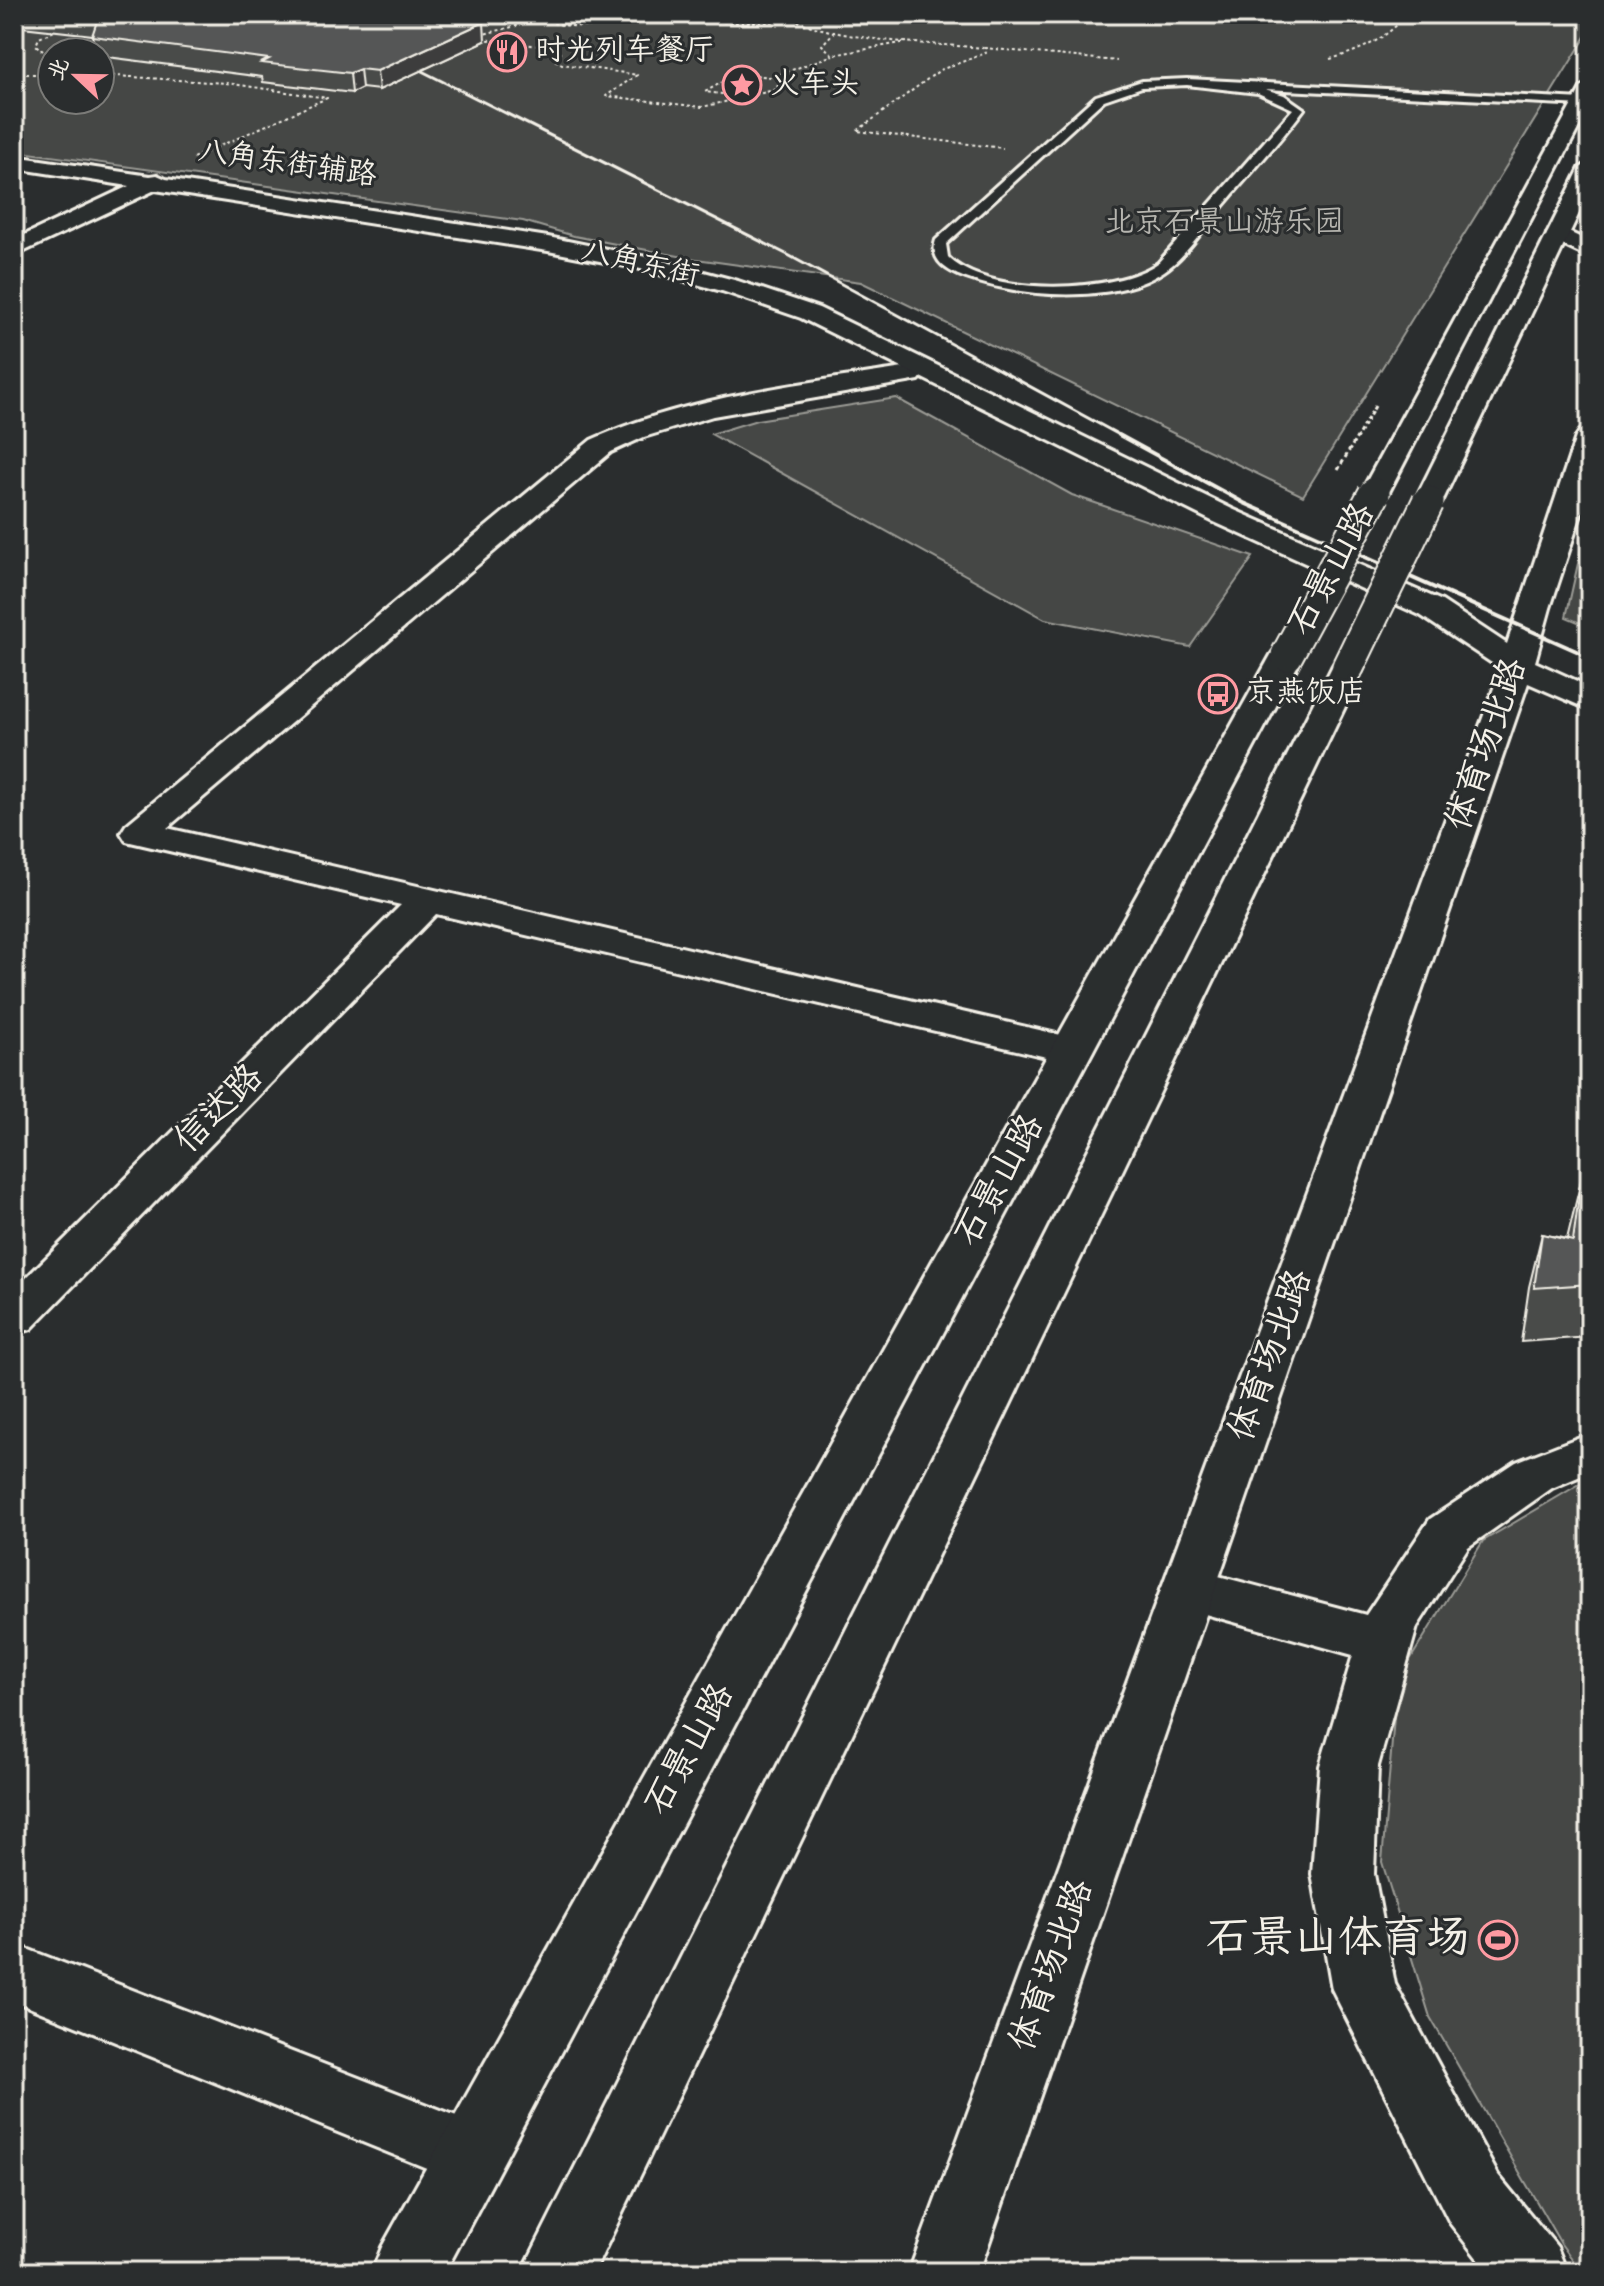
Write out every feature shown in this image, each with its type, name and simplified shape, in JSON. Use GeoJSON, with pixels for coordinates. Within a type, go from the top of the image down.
{"type":"FeatureCollection","features":[{"type":"Feature","properties":{"kind":"street","name":"石景山路"},"geometry":{"type":"LineString","coordinates":[[407,2272],[1287,655],[1586,95]]}},
{"type":"Feature","properties":{"kind":"street","name":"八角东街辅路"},"geometry":{"type":"LineString","coordinates":[[14,155],[153,183],[525,231],[548,244]]}},
{"type":"Feature","properties":{"kind":"street","name":"八角东街"},"geometry":{"type":"LineString","coordinates":[[14,162],[521,246],[601,261],[716,291],[800,321],[1126,485],[1222,515]]}},
{"type":"Feature","properties":{"kind":"street","name":"石景山路"},"geometry":{"type":"LineString","coordinates":[[557,2272],[1348,667],[1590,168]]}},
{"type":"Feature","properties":{"kind":"street","name":"八角东街"},"geometry":{"type":"LineString","coordinates":[[14,169],[153,183]]}},
{"type":"Feature","properties":{"kind":"street"},"geometry":{"type":"LineString","coordinates":[[14,249],[153,183]]}},
{"type":"Feature","properties":{"kind":"street"},"geometry":{"type":"LineString","coordinates":[[1558,234],[1590,251]]}},
{"type":"Feature","properties":{"kind":"street","name":"八角东街"},"geometry":{"type":"LineString","coordinates":[[548,244],[672,271],[810,313],[1222,515],[1431,608],[1518,666],[1590,700]]}},
{"type":"Feature","properties":{"kind":"street"},"geometry":{"type":"LineString","coordinates":[[910,375],[721,407],[634,428],[601,446],[139,833],[1072,1050]]}},
{"type":"Feature","properties":{"kind":"street","name":"体育场北路"},"geometry":{"type":"LineString","coordinates":[[944,2272],[1518,666],[1527,627],[1581,478],[1590,437]]}},
{"type":"Feature","properties":{"kind":"street","name":"信达路"},"geometry":{"type":"LineString","coordinates":[[14,1318],[426,902]]}},
{"type":"Feature","properties":{"kind":"street"},"geometry":{"type":"LineString","coordinates":[[1532,2272],[1474,2199],[1364,1989],[1343,1874],[1349,1766],[1390,1623],[1449,1533],[1534,1475],[1590,1451]]}},
{"type":"Feature","properties":{"kind":"street"},"geometry":{"type":"LineString","coordinates":[[1188,1589],[1384,1642]]}},
{"type":"Feature","properties":{"kind":"street"},"geometry":{"type":"LineString","coordinates":[[14,1972],[471,2154]]}},
{"type":"Feature","properties":{"kind":"lane"},"geometry":{"type":"LineString","coordinates":[[1213,83],[1307,105],[1374,91]]}},
{"type":"Feature","properties":{"kind":"lane"},"geometry":{"type":"LineString","coordinates":[[1307,105],[1166,265],[1152,274],[1108,285],[1028,288],[962,273],[944,262],[939,251],[940,243],[1108,93],[1142,84],[1213,83],[1374,91],[1586,95]]}},
{"type":"Feature","properties":{"kind":"path"},"geometry":{"type":"LineString","coordinates":[[531,14],[541,20]]}},
{"type":"Feature","properties":{"kind":"path"},"geometry":{"type":"LineString","coordinates":[[633,18],[639,14]]}},
{"type":"Feature","properties":{"kind":"path"},"geometry":{"type":"LineString","coordinates":[[781,14],[790,21]]}},
{"type":"Feature","properties":{"kind":"path"},"geometry":{"type":"LineString","coordinates":[[747,97],[705,92],[738,73],[779,78],[777,89],[747,97],[702,107],[606,96],[638,75],[562,64],[555,60],[561,53],[547,47],[474,37],[541,20],[596,25],[633,18],[740,23],[790,21],[836,30],[983,48],[986,53],[940,70],[857,131],[1041,152]]}},
{"type":"Feature","properties":{"kind":"path"},"geometry":{"type":"LineString","coordinates":[[44,36],[66,26]]}},
{"type":"Feature","properties":{"kind":"path"},"geometry":{"type":"LineString","coordinates":[[833,55],[822,45],[836,30]]}},
{"type":"Feature","properties":{"kind":"path"},"geometry":{"type":"LineString","coordinates":[[771,77],[833,55],[884,48],[912,40]]}},
{"type":"Feature","properties":{"kind":"path"},"geometry":{"type":"LineString","coordinates":[[14,74],[36,74]]}},
{"type":"Feature","properties":{"kind":"path"},"geometry":{"type":"LineString","coordinates":[[116,76],[226,83],[327,98],[199,154],[153,183]]}},
{"type":"Feature","properties":{"kind":"path"},"geometry":{"type":"LineString","coordinates":[[1338,470],[1377,404]]}},
{"type":"Feature","properties":{"kind":"green space","name":"北京石景山游乐园"},"geometry":{"type":"Polygon","coordinates":[[[14,14],[1566,14],[1590,21],[1590,30],[1303,496],[861,282],[689,258],[574,236],[523,221],[14,151],[14,14]]]}},
{"type":"Feature","properties":{"kind":"green space"},"geometry":{"type":"Polygon","coordinates":[[[896,398],[1072,495],[1253,557],[1190,647],[1045,619],[711,434],[757,420],[896,398]]]}},
{"type":"Feature","properties":{"kind":"green space"},"geometry":{"type":"Polygon","coordinates":[[[1590,510],[1590,627],[1566,617],[1590,510]]]}},
{"type":"Feature","properties":{"kind":"green space","name":"石景山体育场"},"geometry":{"type":"Polygon","coordinates":[[[1590,1478],[1590,2272],[1582,2272],[1561,2244],[1430,2017],[1382,1862],[1397,1681],[1483,1541],[1590,1478]]]}},
{"type":"Feature","properties":{"kind":"building"},"geometry":{"type":"Polygon","coordinates":[[[66,14],[445,14],[484,22],[377,71],[360,69],[350,73],[261,63],[269,59],[116,39],[116,36],[92,36],[98,18],[66,14]]]}},
{"type":"Feature","properties":{"kind":"building"},"geometry":{"type":"Polygon","coordinates":[[[1590,1180],[1590,1284],[1534,1288],[1542,1234],[1573,1241],[1581,1181],[1590,1180]]]}},
{"type":"Feature","properties":{"kind":"railway"},"geometry":{"type":"LineString","coordinates":[[400,60],[788,255],[1123,437]]}},
{"type":"Feature","properties":{"kind":"railway"},"geometry":{"type":"LineString","coordinates":[[1119,435],[1244,503],[1590,657]]}},
{"type":"Feature","properties":{"kind":"place","name":"时光列车餐厅"},"geometry":{"type":"Point","coordinates":[507,52]}},
{"type":"Feature","properties":{"kind":"place","name":"火车头"},"geometry":{"type":"Point","coordinates":[742,85]}},
{"type":"Feature","properties":{"kind":"place","name":"京燕饭店"},"geometry":{"type":"Point","coordinates":[1218,694]}},
{"type":"Feature","properties":{"kind":"place","name":"石景山体育场"},"geometry":{"type":"Point","coordinates":[1498,1940]}}]}
